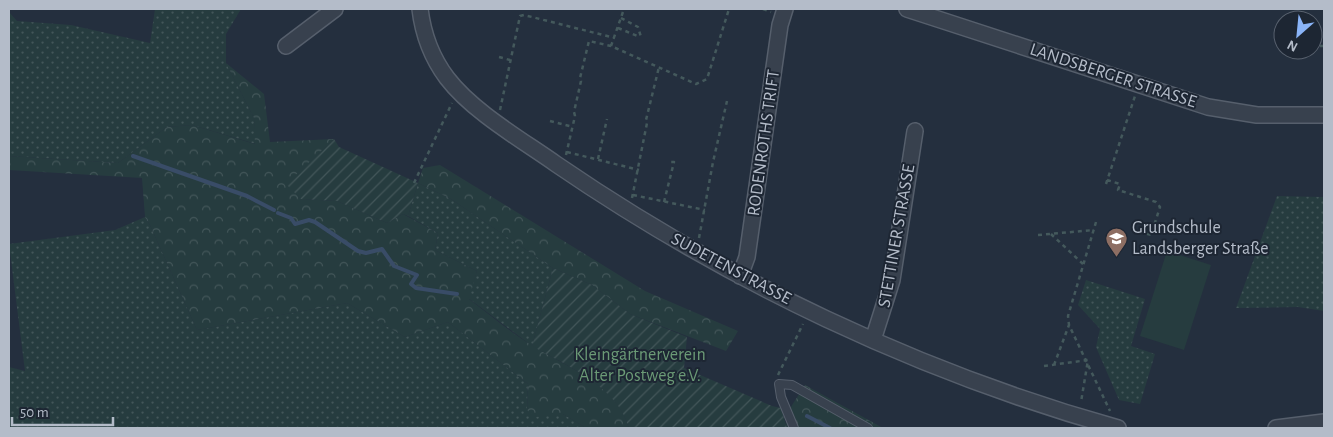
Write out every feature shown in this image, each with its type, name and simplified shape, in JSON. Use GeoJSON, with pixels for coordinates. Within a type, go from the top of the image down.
{"type":"FeatureCollection","features":[{"type":"Feature","properties":{"kind":"street"},"geometry":{"type":"LineString","coordinates":[[286,46],[335,9]]}},
{"type":"Feature","properties":{"kind":"street","name":"SUDETENSTRASSE"},"geometry":{"type":"LineString","coordinates":[[420,9],[428,43],[436,61],[459,91],[495,120],[562,168],[629,212],[740,276],[873,340],[972,379],[1116,428]]}},
{"type":"Feature","properties":{"kind":"street","name":"RODENROTHS TRIFT"},"geometry":{"type":"LineString","coordinates":[[740,276],[747,257],[780,25],[785,9]]}},
{"type":"Feature","properties":{"kind":"street","name":"LANDSBERGER STRASSE"},"geometry":{"type":"LineString","coordinates":[[908,9],[1138,85],[1231,112],[1282,116],[1324,115]]}},
{"type":"Feature","properties":{"kind":"street","name":"STETTINER STRASSE"},"geometry":{"type":"LineString","coordinates":[[873,340],[892,280],[915,131]]}},
{"type":"Feature","properties":{"kind":"street"},"geometry":{"type":"LineString","coordinates":[[1276,428],[1324,422]]}},
{"type":"Feature","properties":{"kind":"lane"},"geometry":{"type":"LineString","coordinates":[[794,428],[781,397],[779,384],[792,385],[868,428]]}},
{"type":"Feature","properties":{"kind":"path"},"geometry":{"type":"LineString","coordinates":[[612,46],[624,9]]}},
{"type":"Feature","properties":{"kind":"path"},"geometry":{"type":"LineString","coordinates":[[562,168],[573,127],[580,78],[588,41],[612,46],[696,84],[707,79],[729,9]]}},
{"type":"Feature","properties":{"kind":"path"},"geometry":{"type":"LineString","coordinates":[[495,120],[500,110],[520,16],[524,15],[614,38]]}},
{"type":"Feature","properties":{"kind":"path"},"geometry":{"type":"LineString","coordinates":[[618,28],[641,37],[638,27],[621,18]]}},
{"type":"Feature","properties":{"kind":"path"},"geometry":{"type":"LineString","coordinates":[[499,57],[510,60]]}},
{"type":"Feature","properties":{"kind":"path"},"geometry":{"type":"LineString","coordinates":[[629,212],[658,67]]}},
{"type":"Feature","properties":{"kind":"path"},"geometry":{"type":"LineString","coordinates":[[1135,230],[1151,235],[1160,208],[1156,202],[1118,190],[1120,184],[1107,182],[1138,85]]}},
{"type":"Feature","properties":{"kind":"path"},"geometry":{"type":"LineString","coordinates":[[414,183],[459,91]]}},
{"type":"Feature","properties":{"kind":"path"},"geometry":{"type":"LineString","coordinates":[[696,252],[727,101]]}},
{"type":"Feature","properties":{"kind":"path"},"geometry":{"type":"LineString","coordinates":[[598,159],[607,119]]}},
{"type":"Feature","properties":{"kind":"path"},"geometry":{"type":"LineString","coordinates":[[550,121],[573,127]]}},
{"type":"Feature","properties":{"kind":"path"},"geometry":{"type":"LineString","coordinates":[[567,152],[638,170]]}},
{"type":"Feature","properties":{"kind":"path"},"geometry":{"type":"LineString","coordinates":[[664,202],[674,162],[671,162]]}},
{"type":"Feature","properties":{"kind":"path"},"geometry":{"type":"LineString","coordinates":[[633,195],[705,210]]}},
{"type":"Feature","properties":{"kind":"path"},"geometry":{"type":"LineString","coordinates":[[1101,224],[1096,223],[1068,316],[1069,325],[1088,360],[1116,428]]}},
{"type":"Feature","properties":{"kind":"path"},"geometry":{"type":"LineString","coordinates":[[1038,235],[1094,230]]}},
{"type":"Feature","properties":{"kind":"path"},"geometry":{"type":"LineString","coordinates":[[1051,234],[1083,264]]}},
{"type":"Feature","properties":{"kind":"path"},"geometry":{"type":"LineString","coordinates":[[779,384],[778,374],[810,310]]}},
{"type":"Feature","properties":{"kind":"path"},"geometry":{"type":"LineString","coordinates":[[1054,365],[1069,325]]}},
{"type":"Feature","properties":{"kind":"path"},"geometry":{"type":"LineString","coordinates":[[1044,366],[1088,360]]}},
{"type":"Feature","properties":{"kind":"path"},"geometry":{"type":"LineString","coordinates":[[1078,416],[1088,360]]}},
{"type":"Feature","properties":{"kind":"green space"},"geometry":{"type":"Polygon","coordinates":[[[155,9],[241,9],[226,34],[226,63],[254,118],[256,144],[192,125],[167,127],[118,163],[9,156],[9,12],[17,21],[71,25],[150,43],[155,9]]]}},
{"type":"Feature","properties":{"kind":"green space"},"geometry":{"type":"Polygon","coordinates":[[[226,63],[264,94],[270,142],[334,139],[287,184],[301,199],[337,201],[387,223],[403,214],[438,233],[435,250],[477,271],[469,299],[525,341],[576,370],[603,389],[623,413],[629,428],[586,428],[563,414],[535,417],[527,410],[528,384],[448,322],[405,337],[347,303],[197,330],[145,217],[142,178],[9,170],[9,156],[118,163],[167,127],[192,125],[255,144],[254,118],[226,63]]]}},
{"type":"Feature","properties":{"kind":"green space"},"geometry":{"type":"Polygon","coordinates":[[[334,139],[339,147],[418,183],[408,216],[403,214],[387,223],[337,201],[301,199],[286,184],[334,139]]]}},
{"type":"Feature","properties":{"kind":"green space"},"geometry":{"type":"Polygon","coordinates":[[[440,165],[645,291],[738,331],[726,351],[630,314],[592,285],[553,268],[451,199],[418,183],[423,168],[440,165]]]}},
{"type":"Feature","properties":{"kind":"green space"},"geometry":{"type":"Polygon","coordinates":[[[418,183],[451,199],[553,268],[532,346],[468,298],[477,271],[435,250],[438,233],[408,216],[418,183]]]}},
{"type":"Feature","properties":{"kind":"green space"},"geometry":{"type":"Polygon","coordinates":[[[1277,196],[1324,197],[1324,311],[1298,307],[1236,308],[1277,196]]]}},
{"type":"Feature","properties":{"kind":"green space"},"geometry":{"type":"Polygon","coordinates":[[[145,217],[197,330],[347,303],[405,337],[448,322],[528,384],[527,410],[563,414],[586,428],[9,428],[9,367],[25,371],[9,244],[115,230],[145,217]]]}},
{"type":"Feature","properties":{"kind":"green space"},"geometry":{"type":"Polygon","coordinates":[[[1167,251],[1211,265],[1184,350],[1140,336],[1167,251]]]}},
{"type":"Feature","properties":{"kind":"green space","name":"Kleingärtnerverein Alter Postweg e.V."},"geometry":{"type":"Polygon","coordinates":[[[553,268],[592,285],[630,314],[687,337],[684,368],[772,406],[781,408],[787,428],[629,428],[623,413],[614,400],[602,389],[575,370],[532,346],[553,268]]]}},
{"type":"Feature","properties":{"kind":"green space"},"geometry":{"type":"Polygon","coordinates":[[[1086,280],[1145,299],[1131,346],[1155,354],[1140,404],[1119,400],[1096,347],[1100,329],[1078,305],[1086,280]]]}},
{"type":"Feature","properties":{"kind":"green space"},"geometry":{"type":"Polygon","coordinates":[[[805,385],[883,428],[787,428],[786,423],[789,412],[805,385]]]}},
{"type":"Feature","properties":{"kind":"waterway"},"geometry":{"type":"LineString","coordinates":[[133,156],[247,196],[274,210]]}},
{"type":"Feature","properties":{"kind":"waterway"},"geometry":{"type":"LineString","coordinates":[[278,213],[291,218],[295,224],[309,220],[315,222],[358,251],[366,253],[382,249],[394,266],[417,275],[411,284],[416,288],[457,294]]}},
{"type":"Feature","properties":{"kind":"waterway"},"geometry":{"type":"LineString","coordinates":[[807,416],[830,428]]}},
{"type":"Feature","properties":{"kind":"place","name":"Grundschule Landsberger Straße"},"geometry":{"type":"Point","coordinates":[1116,257]}}]}
